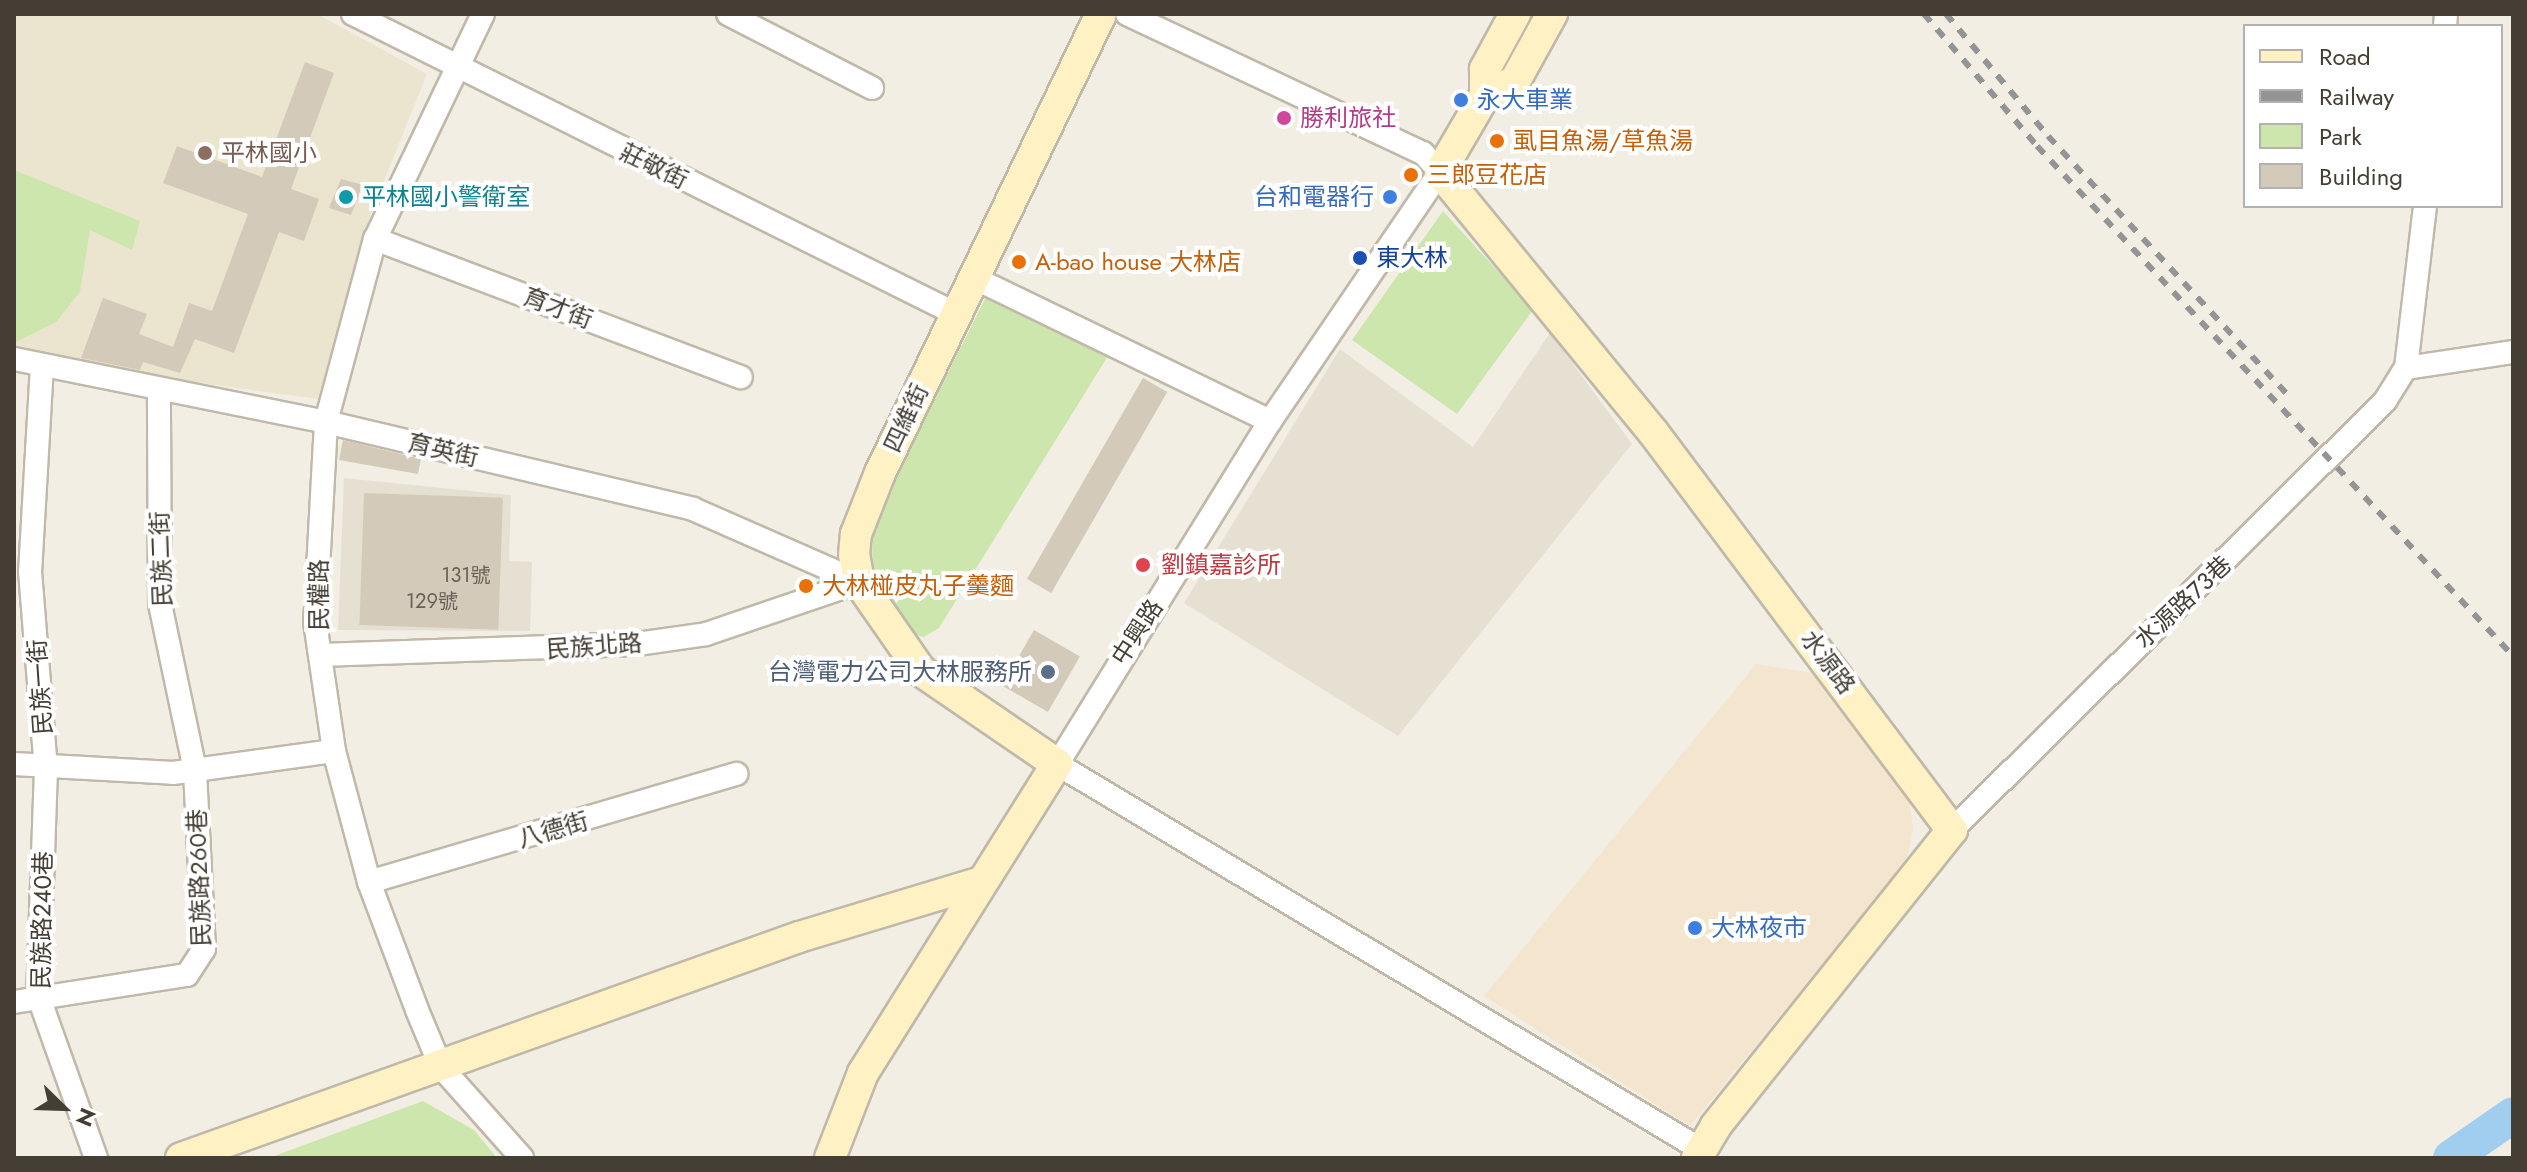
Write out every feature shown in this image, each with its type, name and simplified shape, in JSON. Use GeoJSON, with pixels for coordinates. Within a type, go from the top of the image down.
{"type":"FeatureCollection","features":[{"type":"Feature","properties":{"kind":"street","name":"莊敬街"},"geometry":{"type":"LineString","coordinates":[[353,14],[454,69],[956,314]]}},
{"type":"Feature","properties":{"kind":"street","name":"民權路"},"geometry":{"type":"LineString","coordinates":[[483,14],[375,239],[326,422],[315,622],[334,751],[369,882],[441,1067],[522,1158]]}},
{"type":"Feature","properties":{"kind":"street"},"geometry":{"type":"LineString","coordinates":[[728,14],[872,88]]}},
{"type":"Feature","properties":{"kind":"street","name":"四維街"},"geometry":{"type":"LineString","coordinates":[[859,582],[856,534],[956,314],[1101,14]]}},
{"type":"Feature","properties":{"kind":"street"},"geometry":{"type":"LineString","coordinates":[[1127,14],[1423,153],[1440,172]]}},
{"type":"Feature","properties":{"kind":"street"},"geometry":{"type":"LineString","coordinates":[[1515,14],[1485,69],[1489,87],[1515,81],[1552,14]]}},
{"type":"Feature","properties":{"kind":"street","name":"中興路"},"geometry":{"type":"LineString","coordinates":[[830,1158],[863,1073],[1270,421],[1440,172],[1489,87]]}},
{"type":"Feature","properties":{"kind":"street","name":"水源路"},"geometry":{"type":"LineString","coordinates":[[1440,172],[1653,432],[1952,830]]}},
{"type":"Feature","properties":{"kind":"street"},"geometry":{"type":"LineString","coordinates":[[2425,208],[2406,368],[2513,352]]}},
{"type":"Feature","properties":{"kind":"street","name":"育才街"},"geometry":{"type":"LineString","coordinates":[[375,239],[741,377]]}},
{"type":"Feature","properties":{"kind":"street"},"geometry":{"type":"LineString","coordinates":[[974,278],[1270,421]]}},
{"type":"Feature","properties":{"kind":"street","name":"育英街"},"geometry":{"type":"LineString","coordinates":[[14,359],[159,392],[326,422],[693,509],[859,582]]}},
{"type":"Feature","properties":{"kind":"street","name":"民族一街"},"geometry":{"type":"LineString","coordinates":[[42,365],[22,570],[46,769]]}},
{"type":"Feature","properties":{"kind":"street","name":"水源路73巷"},"geometry":{"type":"LineString","coordinates":[[1952,830],[2113,667],[2267,525],[2385,401],[2406,368]]}},
{"type":"Feature","properties":{"kind":"street","name":"民族二街"},"geometry":{"type":"LineString","coordinates":[[159,392],[160,604],[195,770]]}},
{"type":"Feature","properties":{"kind":"street"},"geometry":{"type":"LineString","coordinates":[[859,582],[921,671],[1057,764],[1699,1154],[1952,830]]}},
{"type":"Feature","properties":{"kind":"street","name":"民族北路"},"geometry":{"type":"LineString","coordinates":[[320,655],[637,644],[706,634],[859,582]]}},
{"type":"Feature","properties":{"kind":"street"},"geometry":{"type":"LineString","coordinates":[[14,764],[46,769],[195,770],[334,751]]}},
{"type":"Feature","properties":{"kind":"street","name":"民族路240巷"},"geometry":{"type":"LineString","coordinates":[[46,769],[38,995],[96,1158]]}},
{"type":"Feature","properties":{"kind":"street","name":"民族路260巷"},"geometry":{"type":"LineString","coordinates":[[14,1002],[38,995],[187,975],[200,962],[195,770]]}},
{"type":"Feature","properties":{"kind":"street","name":"八德街"},"geometry":{"type":"LineString","coordinates":[[369,882],[736,774]]}},
{"type":"Feature","properties":{"kind":"street"},"geometry":{"type":"LineString","coordinates":[[181,1158],[799,937],[981,882]]}},
{"type":"Feature","properties":{"kind":"shaded area","name":"平林國小"},"geometry":{"type":"Polygon","coordinates":[[[14,14],[317,14],[427,74],[364,231],[318,399],[72,365],[14,347],[14,14]]]}},
{"type":"Feature","properties":{"kind":"shaded area"},"geometry":{"type":"Polygon","coordinates":[[[1550,333],[1632,444],[1398,736],[1184,603],[1340,349],[1473,447],[1550,333]]]}},
{"type":"Feature","properties":{"kind":"shaded area"},"geometry":{"type":"Polygon","coordinates":[[[344,478],[511,495],[509,561],[532,562],[530,631],[338,630],[344,478]]]}},
{"type":"Feature","properties":{"kind":"shaded area","name":"大林夜市"},"geometry":{"type":"Polygon","coordinates":[[[1756,664],[1820,674],[1909,801],[1913,827],[1907,860],[1690,1126],[1484,996],[1756,664]]]}},
{"type":"Feature","properties":{"kind":"green space"},"geometry":{"type":"Polygon","coordinates":[[[14,170],[140,221],[132,250],[90,230],[80,292],[56,322],[14,343],[14,170]]]}},
{"type":"Feature","properties":{"kind":"green space"},"geometry":{"type":"Polygon","coordinates":[[[1443,211],[1533,310],[1457,414],[1352,340],[1443,211]]]}},
{"type":"Feature","properties":{"kind":"green space"},"geometry":{"type":"Polygon","coordinates":[[[986,297],[1108,356],[939,628],[924,637],[907,633],[873,580],[872,540],[896,476],[986,297]]]}},
{"type":"Feature","properties":{"kind":"green space"},"geometry":{"type":"Polygon","coordinates":[[[423,1101],[474,1130],[497,1158],[269,1158],[423,1101]]]}},
{"type":"Feature","properties":{"kind":"building"},"geometry":{"type":"Polygon","coordinates":[[[305,62],[334,73],[291,189],[319,199],[304,241],[279,232],[234,353],[195,339],[180,373],[143,362],[140,370],[81,358],[103,298],[147,314],[139,334],[173,347],[189,303],[212,311],[248,214],[163,183],[177,146],[262,177],[305,62]]]}},
{"type":"Feature","properties":{"kind":"building","name":"平林國小警衛室"},"geometry":{"type":"Polygon","coordinates":[[[341,179],[363,185],[351,215],[329,208],[341,179]]]}},
{"type":"Feature","properties":{"kind":"building"},"geometry":{"type":"Polygon","coordinates":[[[1143,378],[1167,392],[1051,593],[1027,579],[1143,378]]]}},
{"type":"Feature","properties":{"kind":"building"},"geometry":{"type":"Polygon","coordinates":[[[343,440],[421,459],[418,474],[339,460],[343,440]]]}},
{"type":"Feature","properties":{"kind":"building"},"geometry":{"type":"Polygon","coordinates":[[[364,493],[503,498],[498,630],[359,625],[364,493]]]}},
{"type":"Feature","properties":{"kind":"building","name":"台灣電力公司大林服務所"},"geometry":{"type":"Polygon","coordinates":[[[1034,630],[1080,656],[1048,712],[1002,685],[1034,630]]]}},
{"type":"Feature","properties":{"kind":"waterway"},"geometry":{"type":"LineString","coordinates":[[2451,1158],[2513,1115]]}},
{"type":"Feature","properties":{"kind":"railway"},"geometry":{"type":"LineString","coordinates":[[1924,14],[2037,146],[2513,656]]}},
{"type":"Feature","properties":{"kind":"railway"},"geometry":{"type":"LineString","coordinates":[[1946,14],[2048,136],[2291,398]]}},
{"type":"Feature","properties":{"kind":"place","name":"永大車業"},"geometry":{"type":"Point","coordinates":[1461,100]}},
{"type":"Feature","properties":{"kind":"place","name":"勝利旅社"},"geometry":{"type":"Point","coordinates":[1284,118]}},
{"type":"Feature","properties":{"kind":"place","name":"虱目魚湯/草魚湯"},"geometry":{"type":"Point","coordinates":[1497,141]}},
{"type":"Feature","properties":{"kind":"place","name":"平林國小"},"geometry":{"type":"Point","coordinates":[205,153]}},
{"type":"Feature","properties":{"kind":"place","name":"三郎豆花店"},"geometry":{"type":"Point","coordinates":[1411,175]}},
{"type":"Feature","properties":{"kind":"place","name":"平林國小警衛室"},"geometry":{"type":"Point","coordinates":[346,197]}},
{"type":"Feature","properties":{"kind":"place","name":"台和電器行"},"geometry":{"type":"Point","coordinates":[1390,197]}},
{"type":"Feature","properties":{"kind":"place","name":"東大林"},"geometry":{"type":"Point","coordinates":[1360,258]}},
{"type":"Feature","properties":{"kind":"place","name":"A-bao house 大林店"},"geometry":{"type":"Point","coordinates":[1019,262]}},
{"type":"Feature","properties":{"kind":"place","name":"劉鎮嘉診所"},"geometry":{"type":"Point","coordinates":[1143,565]}},
{"type":"Feature","properties":{"kind":"place","name":"大林椪皮丸子羹麵"},"geometry":{"type":"Point","coordinates":[806,586]}},
{"type":"Feature","properties":{"kind":"place","name":"台灣電力公司大林服務所"},"geometry":{"type":"Point","coordinates":[1048,672]}},
{"type":"Feature","properties":{"kind":"place","name":"大林夜市"},"geometry":{"type":"Point","coordinates":[1695,928]}}]}
